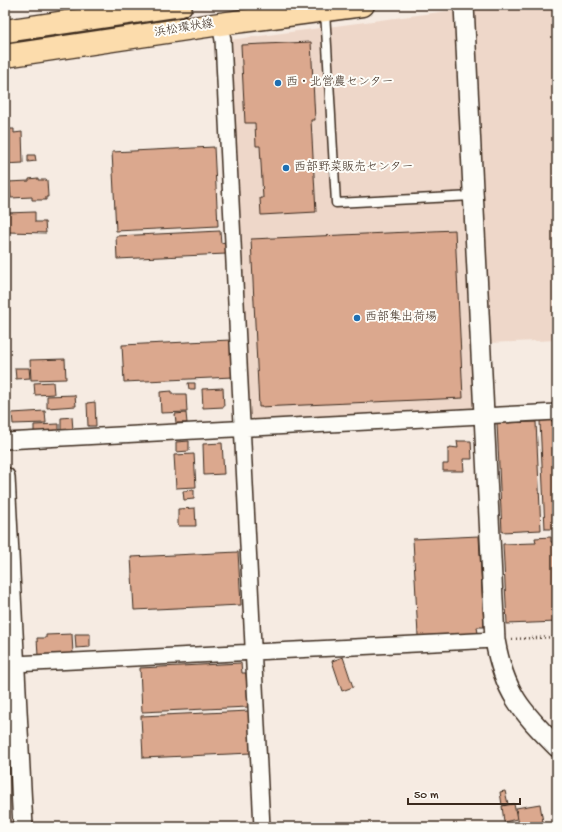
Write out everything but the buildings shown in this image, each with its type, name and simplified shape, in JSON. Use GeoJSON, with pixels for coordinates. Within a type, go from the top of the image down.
{"type":"FeatureCollection","features":[{"type":"Feature","properties":{"kind":"main road","name":"浜松環状線"},"geometry":{"type":"LineString","coordinates":[[5,31],[182,5]]}},
{"type":"Feature","properties":{"kind":"main road","name":"浜松環状線"},"geometry":{"type":"LineString","coordinates":[[5,56],[220,24],[363,5]]}},
{"type":"Feature","properties":{"kind":"street"},"geometry":{"type":"LineString","coordinates":[[464,5],[495,640],[503,675],[516,702],[535,725],[557,747]]}},
{"type":"Feature","properties":{"kind":"street"},"geometry":{"type":"LineString","coordinates":[[220,24],[223,40],[262,827]]}},
{"type":"Feature","properties":{"kind":"street"},"geometry":{"type":"LineString","coordinates":[[5,441],[557,412]]}},
{"type":"Feature","properties":{"kind":"street"},"geometry":{"type":"LineString","coordinates":[[5,477],[23,827]]}},
{"type":"Feature","properties":{"kind":"street"},"geometry":{"type":"LineString","coordinates":[[14,664],[495,640]]}},
{"type":"Feature","properties":{"kind":"lane"},"geometry":{"type":"LineString","coordinates":[[325,10],[336,203],[473,196]]}},
{"type":"Feature","properties":{"kind":"path"},"geometry":{"type":"LineString","coordinates":[[495,640],[557,637]]}},
{"type":"Feature","properties":{"kind":"shaded area"},"geometry":{"type":"Polygon","coordinates":[[[512,5],[557,5],[557,340],[489,343],[473,9],[512,5]]]}},
{"type":"Feature","properties":{"kind":"shaded area"},"geometry":{"type":"Polygon","coordinates":[[[455,10],[475,405],[468,410],[254,421],[249,415],[230,40],[455,10]]]}},
{"type":"Feature","properties":{"kind":"place","name":"西・北営農センター"},"geometry":{"type":"Point","coordinates":[278,83]}},
{"type":"Feature","properties":{"kind":"place","name":"西部野菜販売センター"},"geometry":{"type":"Point","coordinates":[286,168]}},
{"type":"Feature","properties":{"kind":"place","name":"西部集出荷場"},"geometry":{"type":"Point","coordinates":[357,318]}}]}
